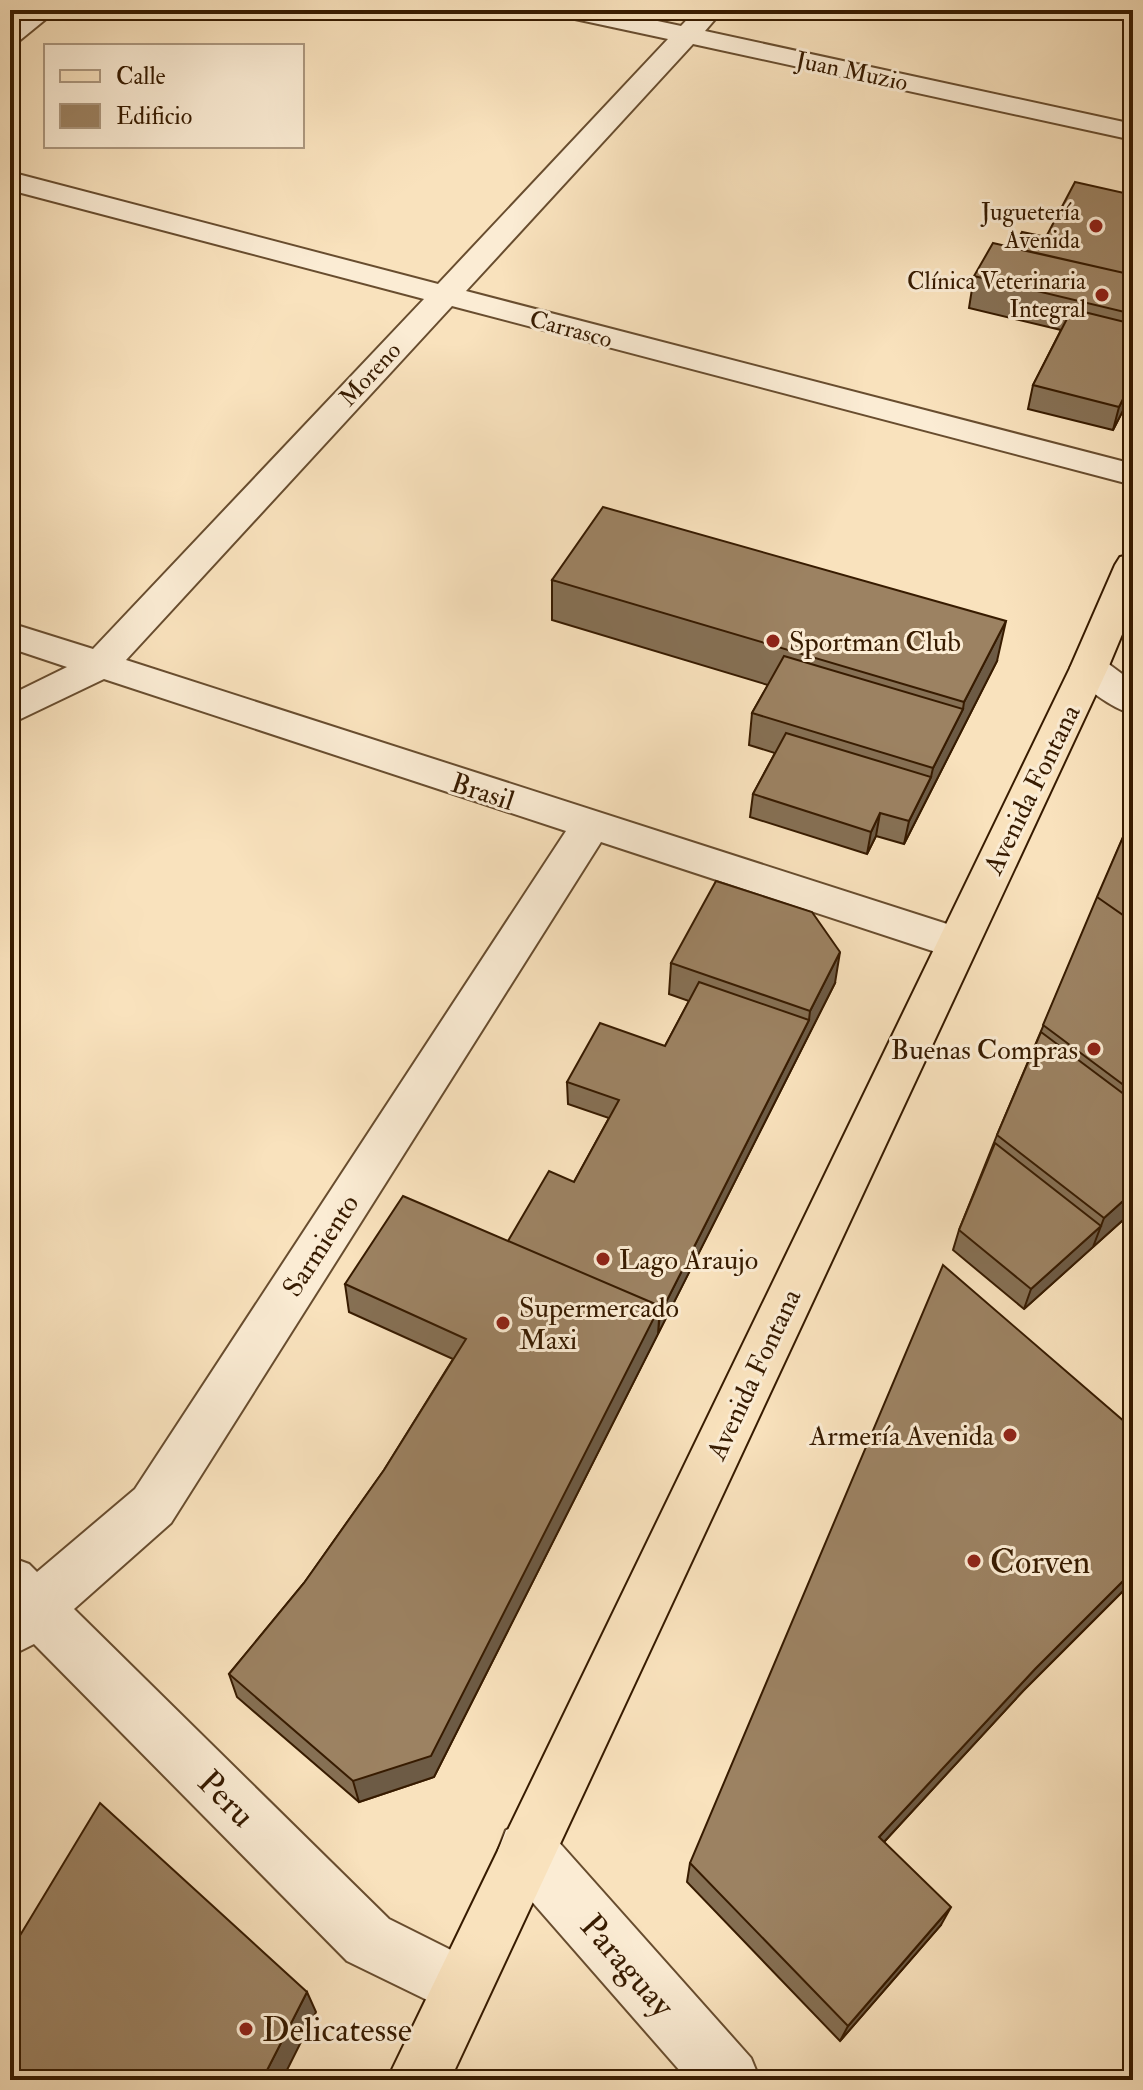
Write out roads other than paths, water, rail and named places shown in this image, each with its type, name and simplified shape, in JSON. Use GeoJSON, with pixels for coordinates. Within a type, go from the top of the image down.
{"type":"FeatureCollection","features":[{"type":"Feature","properties":{"kind":"main road","name":"Avenida Fontana"},"geometry":{"type":"LineString","coordinates":[[418,2080],[1089,668],[1133,565]]}},
{"type":"Feature","properties":{"kind":"street"},"geometry":{"type":"LineString","coordinates":[[10,35],[44,10]]}},
{"type":"Feature","properties":{"kind":"street","name":"Juan Muzio"},"geometry":{"type":"LineString","coordinates":[[570,10],[1133,132]]}},
{"type":"Feature","properties":{"kind":"street","name":"Moreno"},"geometry":{"type":"LineString","coordinates":[[10,711],[99,666],[710,10]]}},
{"type":"Feature","properties":{"kind":"street","name":"Carrasco"},"geometry":{"type":"LineString","coordinates":[[10,181],[1133,475]]}},
{"type":"Feature","properties":{"kind":"street","name":"Brasil"},"geometry":{"type":"LineString","coordinates":[[10,635],[957,943]]}},
{"type":"Feature","properties":{"kind":"street"},"geometry":{"type":"LineString","coordinates":[[1089,668],[1133,677]]}},
{"type":"Feature","properties":{"kind":"street"},"geometry":{"type":"LineString","coordinates":[[1089,668],[1133,701]]}},
{"type":"Feature","properties":{"kind":"street","name":"Sarmiento"},"geometry":{"type":"LineString","coordinates":[[20,1606],[153,1506],[590,826]]}},
{"type":"Feature","properties":{"kind":"street","name":"Peru"},"geometry":{"type":"LineString","coordinates":[[20,1606],[368,1940],[462,1987]]}},
{"type":"Feature","properties":{"kind":"street","name":"Paraguay"},"geometry":{"type":"LineString","coordinates":[[527,1851],[729,2080]]}},
{"type":"Feature","properties":{"kind":"place","name":"Juguetería Avenida"},"geometry":{"type":"Point","coordinates":[1096,226]}},
{"type":"Feature","properties":{"kind":"place","name":"Clínica Veterinaria Integral"},"geometry":{"type":"Point","coordinates":[1102,295]}},
{"type":"Feature","properties":{"kind":"place","name":"Sportman Club"},"geometry":{"type":"Point","coordinates":[773,641]}},
{"type":"Feature","properties":{"kind":"place","name":"Buenas Compras"},"geometry":{"type":"Point","coordinates":[1094,1049]}},
{"type":"Feature","properties":{"kind":"place","name":"Lago Araujo"},"geometry":{"type":"Point","coordinates":[603,1259]}},
{"type":"Feature","properties":{"kind":"place","name":"Supermercado Maxi"},"geometry":{"type":"Point","coordinates":[503,1323]}},
{"type":"Feature","properties":{"kind":"place","name":"Armería Avenida"},"geometry":{"type":"Point","coordinates":[1010,1435]}},
{"type":"Feature","properties":{"kind":"place","name":"Corven"},"geometry":{"type":"Point","coordinates":[974,1561]}},
{"type":"Feature","properties":{"kind":"place","name":"Delicatesse"},"geometry":{"type":"Point","coordinates":[246,2029]}}]}
